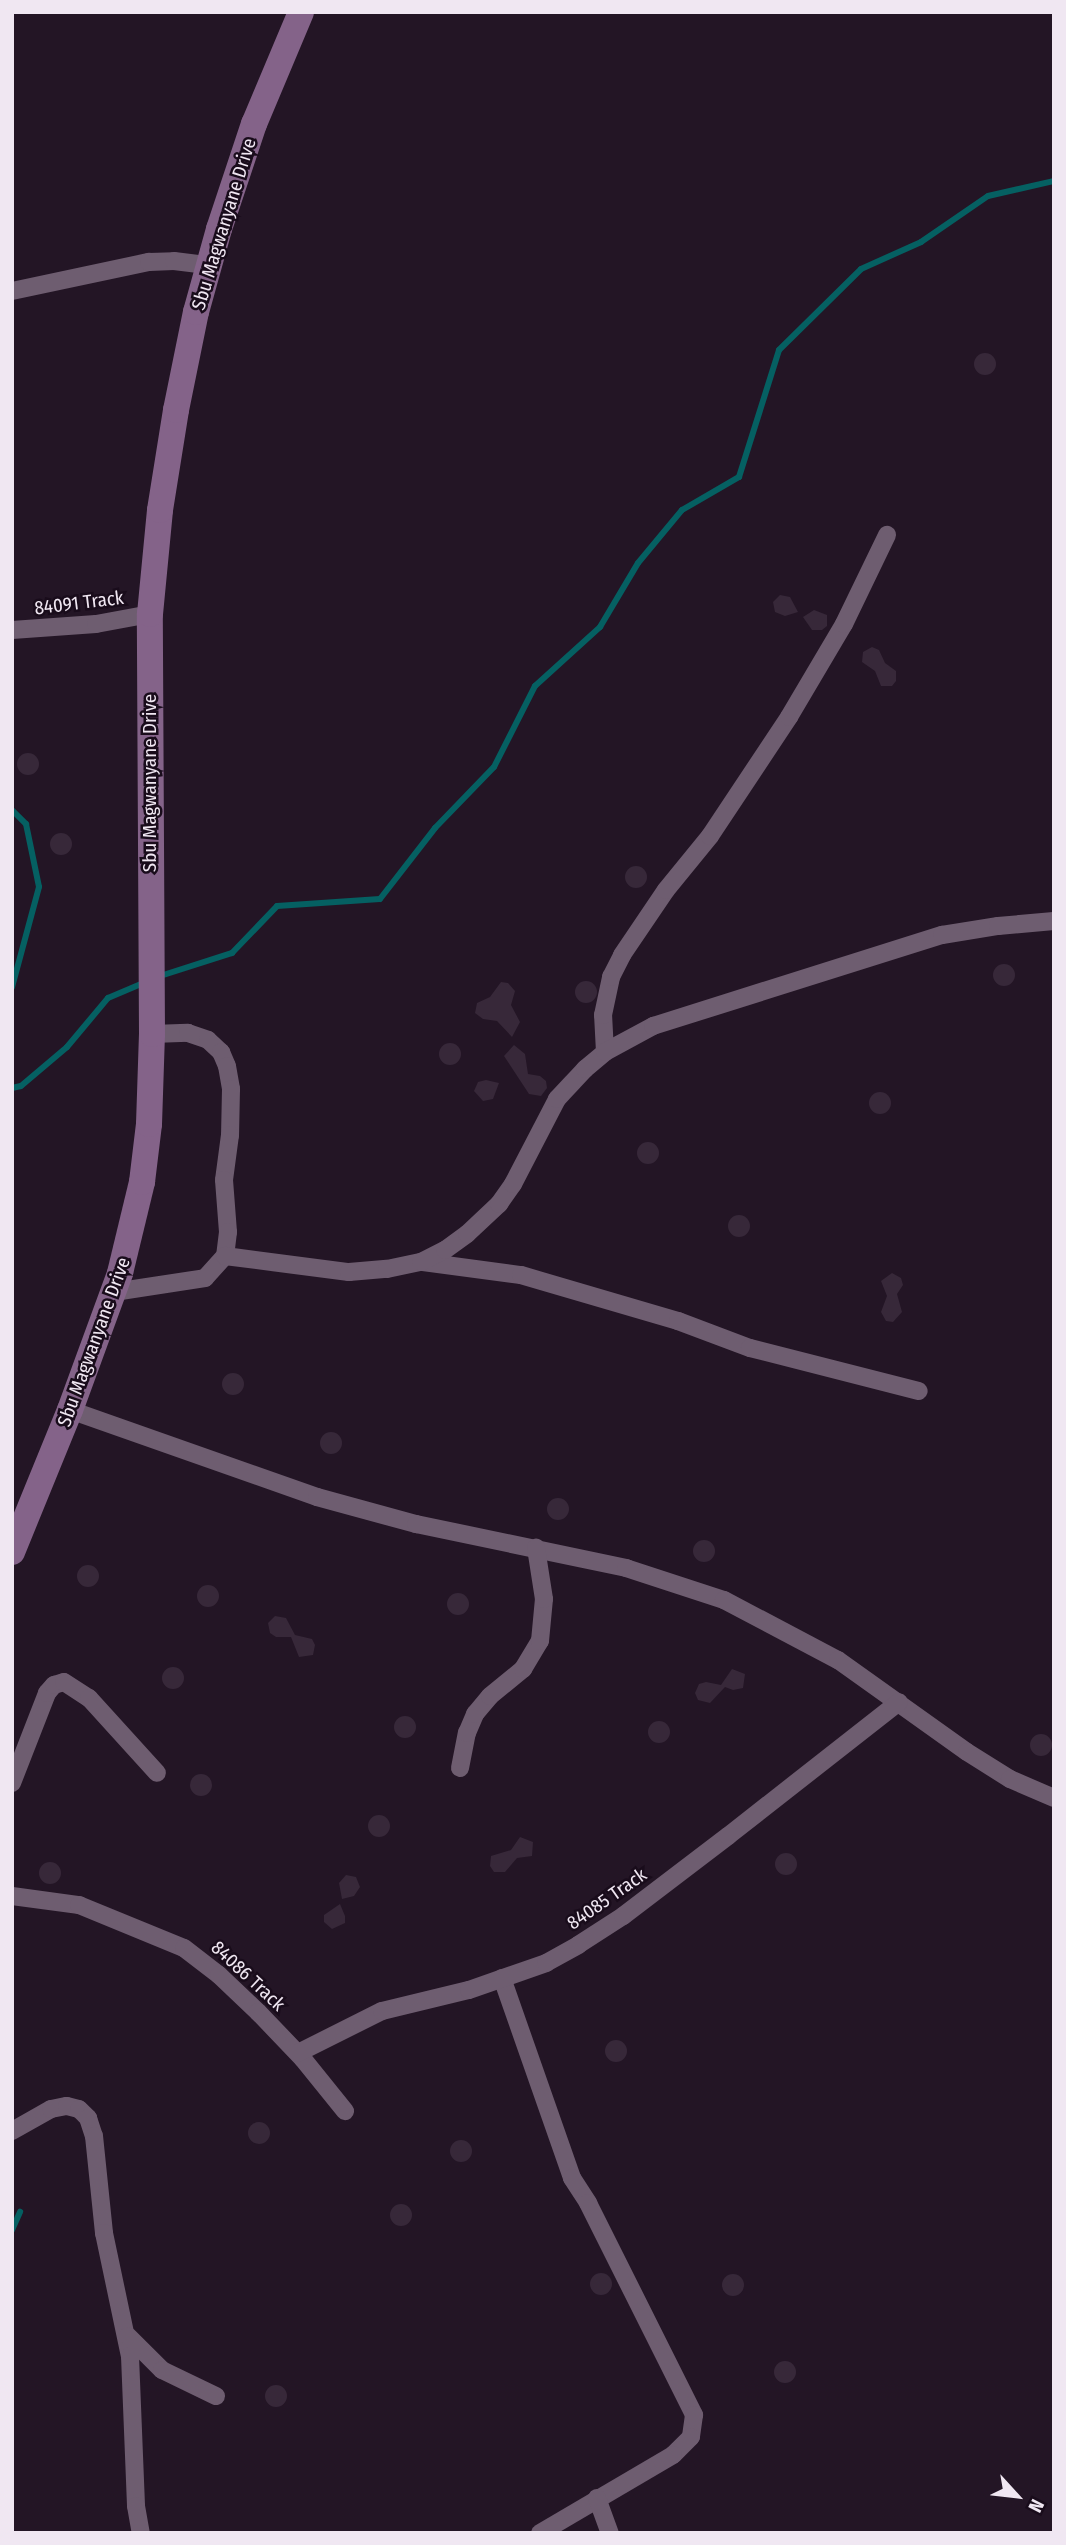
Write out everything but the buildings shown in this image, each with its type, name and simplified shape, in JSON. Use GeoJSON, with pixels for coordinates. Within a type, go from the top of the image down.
{"type":"FeatureCollection","features":[{"type":"Feature","properties":{"kind":"main road","name":"Sbu Magwanyane Drive"},"geometry":{"type":"LineString","coordinates":[[12,1552],[70,1410],[114,1292],[133,1230],[149,1124],[152,1026],[149,941],[150,614],[160,510],[176,410],[209,265],[254,124],[301,12]]}},
{"type":"Feature","properties":{"kind":"street"},"geometry":{"type":"LineString","coordinates":[[12,291],[149,262],[174,261],[209,265]]}},
{"type":"Feature","properties":{"kind":"street"},"geometry":{"type":"LineString","coordinates":[[605,1052],[603,1014],[611,977],[622,955],[666,890],[710,836],[789,717],[844,624],[887,535]]}},
{"type":"Feature","properties":{"kind":"street","name":"84091 Track"},"geometry":{"type":"LineString","coordinates":[[12,630],[31,631],[96,624],[150,614]]}},
{"type":"Feature","properties":{"kind":"street"},"geometry":{"type":"LineString","coordinates":[[225,1256],[349,1272],[387,1269],[421,1262],[445,1251],[499,1204],[557,1099],[605,1052],[673,1017],[892,949],[974,929],[1054,921]]}},
{"type":"Feature","properties":{"kind":"street"},"geometry":{"type":"LineString","coordinates":[[114,1292],[194,1281],[213,1272],[225,1256],[228,1232],[224,1180],[230,1135],[231,1089],[227,1066],[221,1052],[208,1040],[152,1026]]}},
{"type":"Feature","properties":{"kind":"street"},"geometry":{"type":"LineString","coordinates":[[421,1262],[521,1275],[678,1321],[750,1348],[919,1391]]}},
{"type":"Feature","properties":{"kind":"street"},"geometry":{"type":"LineString","coordinates":[[70,1410],[317,1497],[416,1524],[626,1568],[724,1600],[838,1660],[967,1752],[1010,1779],[1054,1798]]}},
{"type":"Feature","properties":{"kind":"street"},"geometry":{"type":"LineString","coordinates":[[460,1768],[467,1733],[475,1714],[490,1696],[523,1669],[540,1641],[544,1599],[536,1548]]}},
{"type":"Feature","properties":{"kind":"street"},"geometry":{"type":"LineString","coordinates":[[12,1783],[47,1693],[54,1685],[64,1682],[89,1698],[157,1773]]}},
{"type":"Feature","properties":{"kind":"street","name":"84085 Track"},"geometry":{"type":"LineString","coordinates":[[298,2053],[382,2011],[469,1990],[545,1963],[623,1916],[899,1702]]}},
{"type":"Feature","properties":{"kind":"street","name":"84086 Track"},"geometry":{"type":"LineString","coordinates":[[12,1896],[79,1905],[184,1948],[219,1975],[298,2053],[345,2111]]}},
{"type":"Feature","properties":{"kind":"street"},"geometry":{"type":"LineString","coordinates":[[502,1978],[572,2178],[589,2203],[694,2415],[691,2437],[673,2455],[540,2533]]}},
{"type":"Feature","properties":{"kind":"street"},"geometry":{"type":"LineString","coordinates":[[12,2131],[51,2109],[67,2106],[79,2109],[88,2118],[99,2169],[108,2260],[126,2333],[132,2378],[136,2506],[141,2533]]}},
{"type":"Feature","properties":{"kind":"street"},"geometry":{"type":"LineString","coordinates":[[126,2333],[162,2370],[216,2396]]}},
{"type":"Feature","properties":{"kind":"street"},"geometry":{"type":"LineString","coordinates":[[597,2498],[610,2533]]}},
{"type":"Feature","properties":{"kind":"waterway"},"geometry":{"type":"LineString","coordinates":[[157,977],[232,953],[277,906],[380,899],[435,828],[494,767],[535,686],[600,627],[638,563],[682,510],[739,477],[779,350],[861,269],[921,242],[988,196],[1054,181]]}},
{"type":"Feature","properties":{"kind":"waterway"},"geometry":{"type":"LineString","coordinates":[[12,810],[26,824],[39,887],[12,987]]}},
{"type":"Feature","properties":{"kind":"waterway"},"geometry":{"type":"LineString","coordinates":[[12,1088],[21,1086],[67,1047],[108,998],[144,983]]}},
{"type":"Feature","properties":{"kind":"waterway"},"geometry":{"type":"LineString","coordinates":[[12,2230],[20,2212]]}}]}
